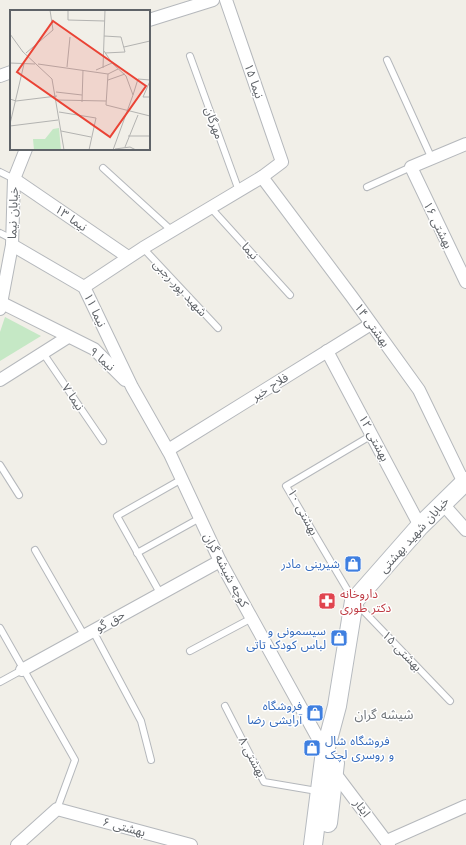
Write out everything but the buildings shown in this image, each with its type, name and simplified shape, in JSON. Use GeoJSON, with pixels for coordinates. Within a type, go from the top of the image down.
{"type":"FeatureCollection","features":[{"type":"Feature","properties":{"kind":"main road","name":"خیابان شهید بهشتی"},"geometry":{"type":"LineString","coordinates":[[354,601],[442,502],[465,482]]}},
{"type":"Feature","properties":{"kind":"main road"},"geometry":{"type":"LineString","coordinates":[[313,845],[325,751],[337,706],[354,601]]}},
{"type":"Feature","properties":{"kind":"main road"},"geometry":{"type":"LineString","coordinates":[[325,845],[334,772],[337,706]]}},
{"type":"Feature","properties":{"kind":"street"},"geometry":{"type":"LineString","coordinates":[[150,20],[213,0]]}},
{"type":"Feature","properties":{"kind":"street","name":"نیما ۱۵"},"geometry":{"type":"LineString","coordinates":[[226,0],[282,162],[262,177]]}},
{"type":"Feature","properties":{"kind":"street"},"geometry":{"type":"LineString","coordinates":[[0,76],[10,72]]}},
{"type":"Feature","properties":{"kind":"street"},"geometry":{"type":"LineString","coordinates":[[410,167],[466,144]]}},
{"type":"Feature","properties":{"kind":"street","name":"خیابان نیما"},"geometry":{"type":"LineString","coordinates":[[1,306],[3,279],[12,242],[14,179],[26,150]]}},
{"type":"Feature","properties":{"kind":"street","name":"بهشتی ۱۶"},"geometry":{"type":"LineString","coordinates":[[410,167],[466,282]]}},
{"type":"Feature","properties":{"kind":"street"},"geometry":{"type":"LineString","coordinates":[[84,286],[142,248],[262,177]]}},
{"type":"Feature","properties":{"kind":"street","name":"بهشتی ۱۴"},"geometry":{"type":"LineString","coordinates":[[262,177],[372,324],[419,390],[465,482]]}},
{"type":"Feature","properties":{"kind":"street","name":"نیما ۱۳"},"geometry":{"type":"LineString","coordinates":[[14,179],[128,258]]}},
{"type":"Feature","properties":{"kind":"street","name":"نیما ۱۱"},"geometry":{"type":"LineString","coordinates":[[12,242],[84,286],[132,387]]}},
{"type":"Feature","properties":{"kind":"street","name":"نیما ۹"},"geometry":{"type":"LineString","coordinates":[[1,306],[94,349],[132,387]]}},
{"type":"Feature","properties":{"kind":"street","name":"فلاح خیر"},"geometry":{"type":"LineString","coordinates":[[168,450],[372,324]]}},
{"type":"Feature","properties":{"kind":"street"},"geometry":{"type":"LineString","coordinates":[[0,380],[68,337]]}},
{"type":"Feature","properties":{"kind":"street","name":"بهشتی ۱۲"},"geometry":{"type":"LineString","coordinates":[[327,351],[420,526]]}},
{"type":"Feature","properties":{"kind":"street","name":"کوچه شیشه گران"},"geometry":{"type":"LineString","coordinates":[[132,387],[168,450],[220,561],[325,751]]}},
{"type":"Feature","properties":{"kind":"street"},"geometry":{"type":"LineString","coordinates":[[442,502],[466,530]]}},
{"type":"Feature","properties":{"kind":"street","name":"حق گو"},"geometry":{"type":"LineString","coordinates":[[22,670],[220,561]]}},
{"type":"Feature","properties":{"kind":"street","name":"ایثار"},"geometry":{"type":"LineString","coordinates":[[334,772],[388,843]]}},
{"type":"Feature","properties":{"kind":"street"},"geometry":{"type":"LineString","coordinates":[[388,843],[466,806]]}},
{"type":"Feature","properties":{"kind":"street"},"geometry":{"type":"LineString","coordinates":[[17,845],[57,809]]}},
{"type":"Feature","properties":{"kind":"street","name":"بهشتی ۶"},"geometry":{"type":"LineString","coordinates":[[57,809],[191,845]]}},
{"type":"Feature","properties":{"kind":"lane","name":"مهرگان"},"geometry":{"type":"LineString","coordinates":[[190,56],[239,191]]}},
{"type":"Feature","properties":{"kind":"lane"},"geometry":{"type":"LineString","coordinates":[[387,60],[432,159]]}},
{"type":"Feature","properties":{"kind":"lane"},"geometry":{"type":"LineString","coordinates":[[366,186],[410,167]]}},
{"type":"Feature","properties":{"kind":"lane"},"geometry":{"type":"LineString","coordinates":[[103,168],[172,230]]}},
{"type":"Feature","properties":{"kind":"lane"},"geometry":{"type":"LineString","coordinates":[[0,172],[14,179]]}},
{"type":"Feature","properties":{"kind":"lane","name":"نیما"},"geometry":{"type":"LineString","coordinates":[[210,207],[290,295]]}},
{"type":"Feature","properties":{"kind":"lane"},"geometry":{"type":"LineString","coordinates":[[0,233],[12,242]]}},
{"type":"Feature","properties":{"kind":"lane","name":"شهید پور رجبی"},"geometry":{"type":"LineString","coordinates":[[142,248],[218,328]]}},
{"type":"Feature","properties":{"kind":"lane","name":"نیما ۷"},"geometry":{"type":"LineString","coordinates":[[43,352],[103,441]]}},
{"type":"Feature","properties":{"kind":"lane","name":"بهشتی ۱۰"},"geometry":{"type":"LineString","coordinates":[[354,601],[286,486],[372,435]]}},
{"type":"Feature","properties":{"kind":"lane"},"geometry":{"type":"LineString","coordinates":[[0,465],[18,495]]}},
{"type":"Feature","properties":{"kind":"lane"},"geometry":{"type":"LineString","coordinates":[[160,593],[117,516],[182,479]]}},
{"type":"Feature","properties":{"kind":"lane"},"geometry":{"type":"LineString","coordinates":[[137,553],[200,518]]}},
{"type":"Feature","properties":{"kind":"lane"},"geometry":{"type":"LineString","coordinates":[[35,550],[88,633],[141,721],[151,760]]}},
{"type":"Feature","properties":{"kind":"lane","name":"بهشتی ۱۵"},"geometry":{"type":"LineString","coordinates":[[354,601],[450,701]]}},
{"type":"Feature","properties":{"kind":"lane"},"geometry":{"type":"LineString","coordinates":[[190,651],[252,618]]}},
{"type":"Feature","properties":{"kind":"lane"},"geometry":{"type":"LineString","coordinates":[[0,628],[22,670],[75,760],[57,809]]}},
{"type":"Feature","properties":{"kind":"lane","name":"حق گو"},"geometry":{"type":"LineString","coordinates":[[0,682],[22,670]]}},
{"type":"Feature","properties":{"kind":"lane","name":"بهشتی ۸"},"geometry":{"type":"LineString","coordinates":[[224,706],[264,782],[319,792]]}},
{"type":"Feature","properties":{"kind":"green space"},"geometry":{"type":"Polygon","coordinates":[[[5,317],[41,336],[0,361],[0,332],[5,317]]]}},
{"type":"Feature","properties":{"kind":"place","name":"شیرینی مادر"},"geometry":{"type":"Point","coordinates":[353,564]}},
{"type":"Feature","properties":{"kind":"place","name":"داروخانه دکتر طوری"},"geometry":{"type":"Point","coordinates":[327,601]}},
{"type":"Feature","properties":{"kind":"place","name":"سیسمونی و لباس کودک تاتی"},"geometry":{"type":"Point","coordinates":[339,638]}},
{"type":"Feature","properties":{"kind":"place","name":"فروشگاه آرایشی رضا"},"geometry":{"type":"Point","coordinates":[315,713]}},
{"type":"Feature","properties":{"kind":"place","name":"فروشگاه شال و روسری لچک"},"geometry":{"type":"Point","coordinates":[312,748]}},
{"type":"Feature","properties":{"kind":"district","name":"شیشه گران"},"geometry":{"type":"Point","coordinates":[384,714]}}]}
